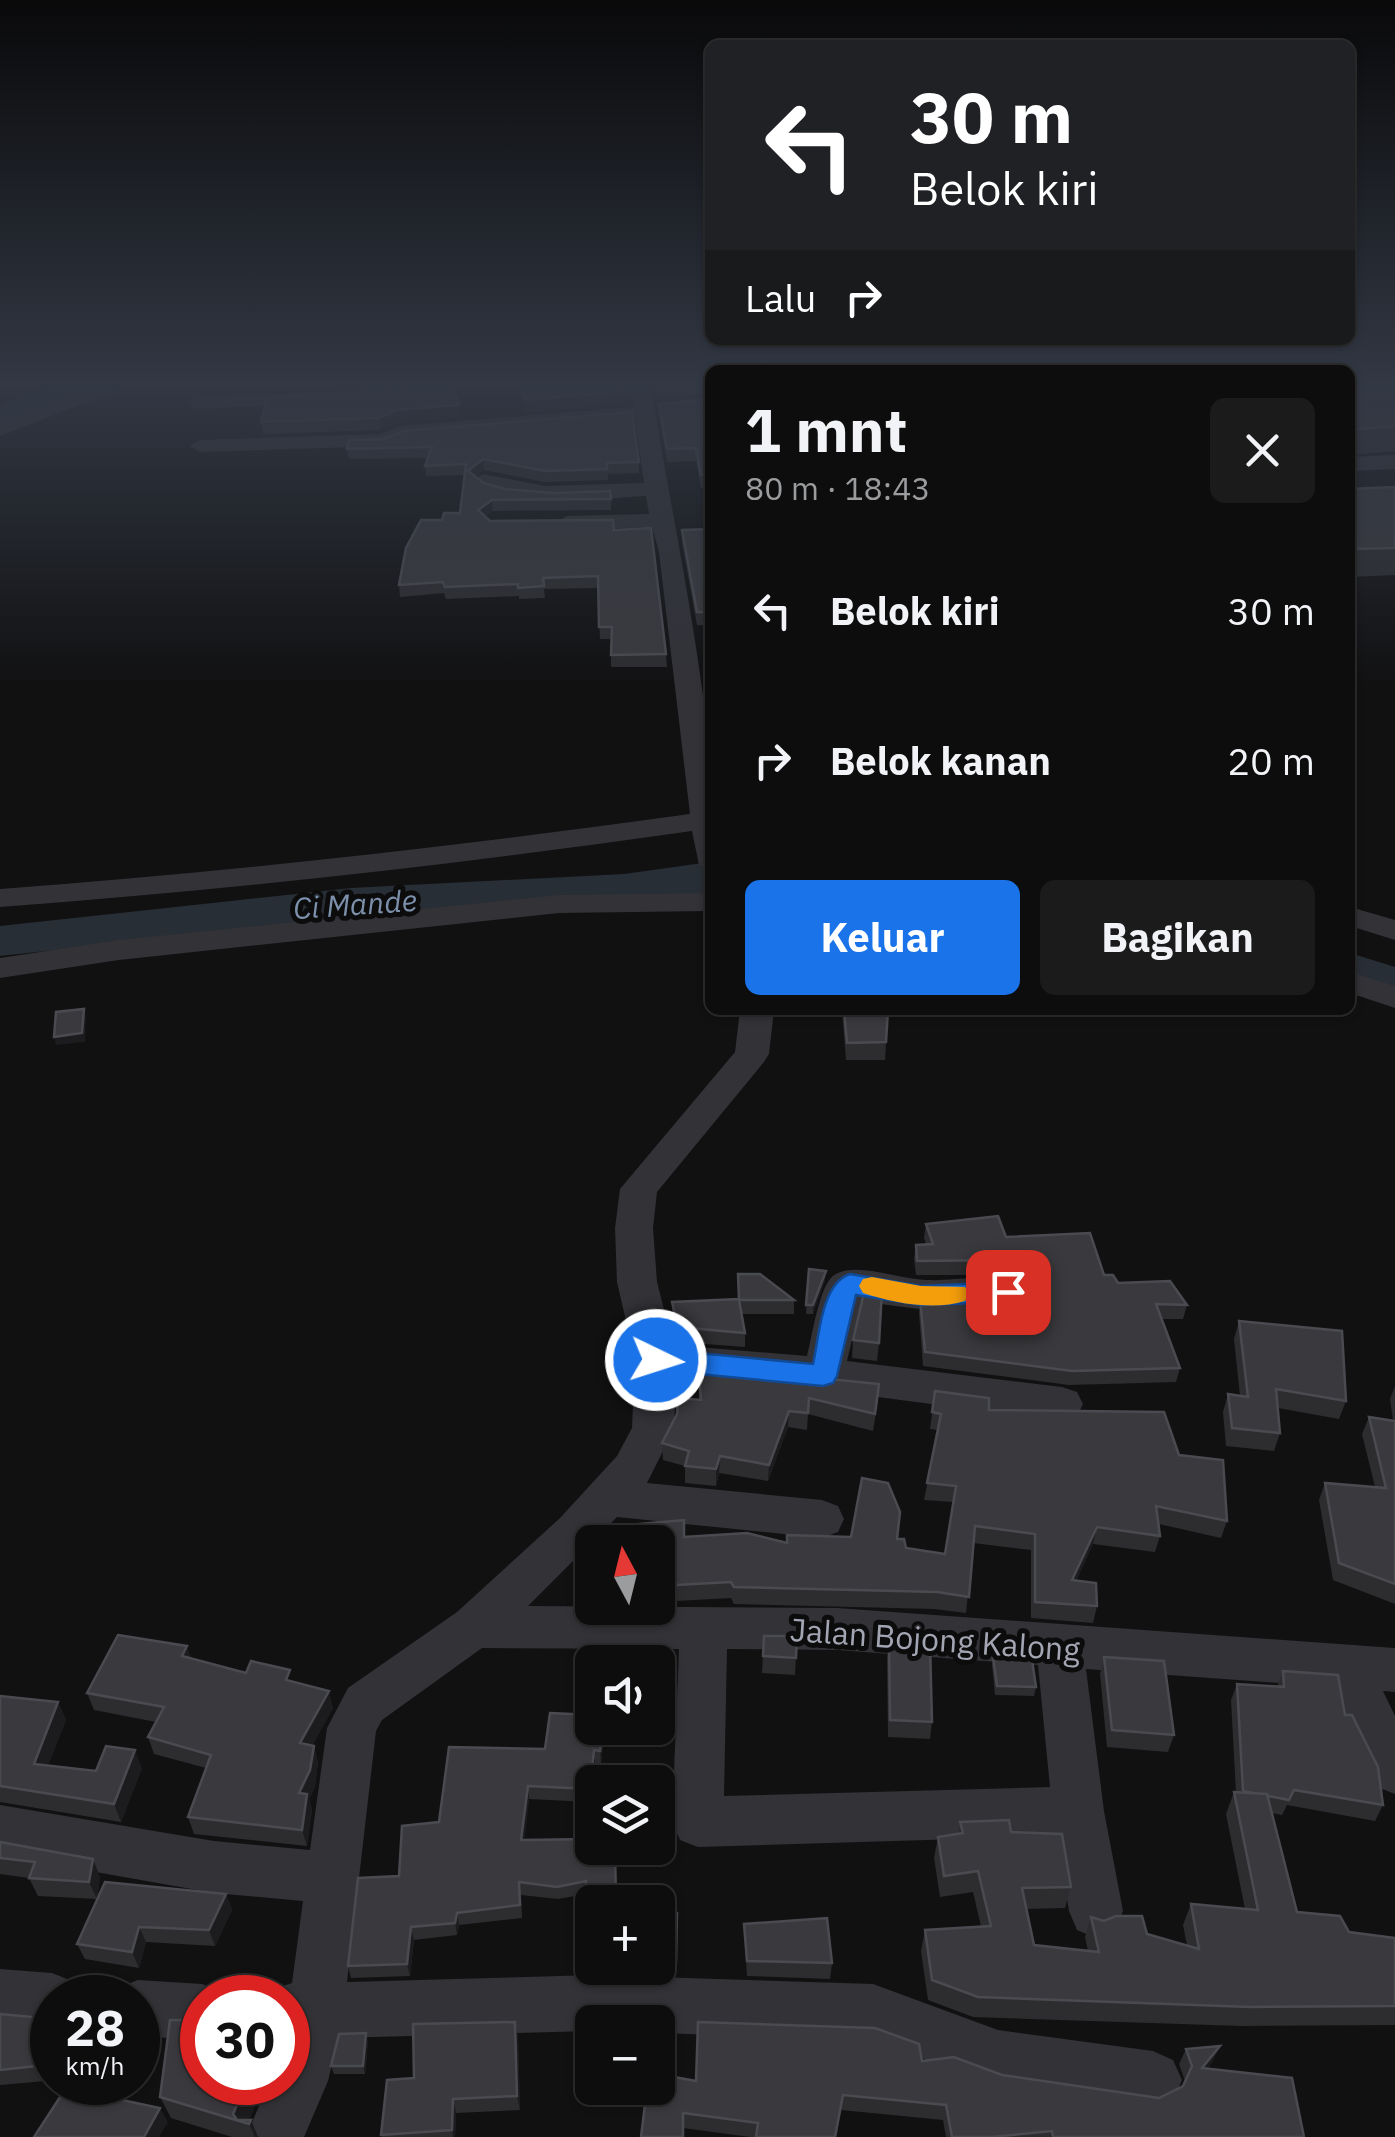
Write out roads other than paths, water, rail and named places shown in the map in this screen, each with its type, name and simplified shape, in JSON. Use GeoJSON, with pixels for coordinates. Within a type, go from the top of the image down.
{"type":"FeatureCollection","features":[{"type":"Feature","properties":{"kind":"street"},"geometry":{"type":"LineString","coordinates":[[509,487],[658,502]]}},
{"type":"Feature","properties":{"kind":"street"},"geometry":{"type":"LineString","coordinates":[[657,487],[699,678],[705,794]]}},
{"type":"Feature","properties":{"kind":"street"},"geometry":{"type":"LineString","coordinates":[[596,502],[658,502]]}},
{"type":"Feature","properties":{"kind":"street"},"geometry":{"type":"LineString","coordinates":[[541,524],[658,502]]}},
{"type":"Feature","properties":{"kind":"street"},"geometry":{"type":"LineString","coordinates":[[0,898],[190,884],[502,850],[705,833]]}},
{"type":"Feature","properties":{"kind":"street"},"geometry":{"type":"LineString","coordinates":[[0,968],[138,948],[559,904],[705,902]]}},
{"type":"Feature","properties":{"kind":"street"},"geometry":{"type":"LineString","coordinates":[[1355,918],[1395,930]]}},
{"type":"Feature","properties":{"kind":"street"},"geometry":{"type":"LineString","coordinates":[[1355,984],[1395,998]]}},
{"type":"Feature","properties":{"kind":"street"},"geometry":{"type":"LineString","coordinates":[[310,1975],[332,1878],[357,1715],[375,1695],[474,1626],[576,1532],[632,1470],[652,1429],[656,1360],[637,1282],[634,1228],[640,1189],[752,1054],[756,1015]]}},
{"type":"Feature","properties":{"kind":"street"},"geometry":{"type":"LineString","coordinates":[[823,1376],[844,1288],[850,1284],[921,1295],[1008,1292]]}},
{"type":"Feature","properties":{"kind":"street"},"geometry":{"type":"LineString","coordinates":[[656,1360],[1062,1404]]}},
{"type":"Feature","properties":{"kind":"street"},"geometry":{"type":"LineString","coordinates":[[606,1497],[822,1519]]}},
{"type":"Feature","properties":{"kind":"street","name":"Jalan Bojong Kalong"},"geometry":{"type":"LineString","coordinates":[[474,1626],[838,1629],[1374,1669]]}},
{"type":"Feature","properties":{"kind":"street"},"geometry":{"type":"LineString","coordinates":[[704,1629],[698,1822],[1078,1811]]}},
{"type":"Feature","properties":{"kind":"street"},"geometry":{"type":"LineString","coordinates":[[1060,1648],[1078,1811],[1096,1911]]}},
{"type":"Feature","properties":{"kind":"street"},"geometry":{"type":"LineString","coordinates":[[1374,1669],[1363,1708],[1395,1770]]}},
{"type":"Feature","properties":{"kind":"street"},"geometry":{"type":"LineString","coordinates":[[0,1830],[214,1867],[332,1878]]}},
{"type":"Feature","properties":{"kind":"street"},"geometry":{"type":"LineString","coordinates":[[0,1997],[30,1999]]}},
{"type":"Feature","properties":{"kind":"street"},"geometry":{"type":"LineString","coordinates":[[310,2010],[594,2003],[873,2012],[912,2022],[954,2044],[998,2058],[1153,2080]]}},
{"type":"Feature","properties":{"kind":"street"},"geometry":{"type":"LineString","coordinates":[[275,2137],[288,2105]]}},
{"type":"Feature","properties":{"kind":"waterway","name":"Ci Mande"},"geometry":{"type":"LineString","coordinates":[[0,941],[351,903],[624,889],[705,878]]}},
{"type":"Feature","properties":{"kind":"waterway","name":"Ci Mande"},"geometry":{"type":"LineString","coordinates":[[1355,971],[1395,984]]}}]}
